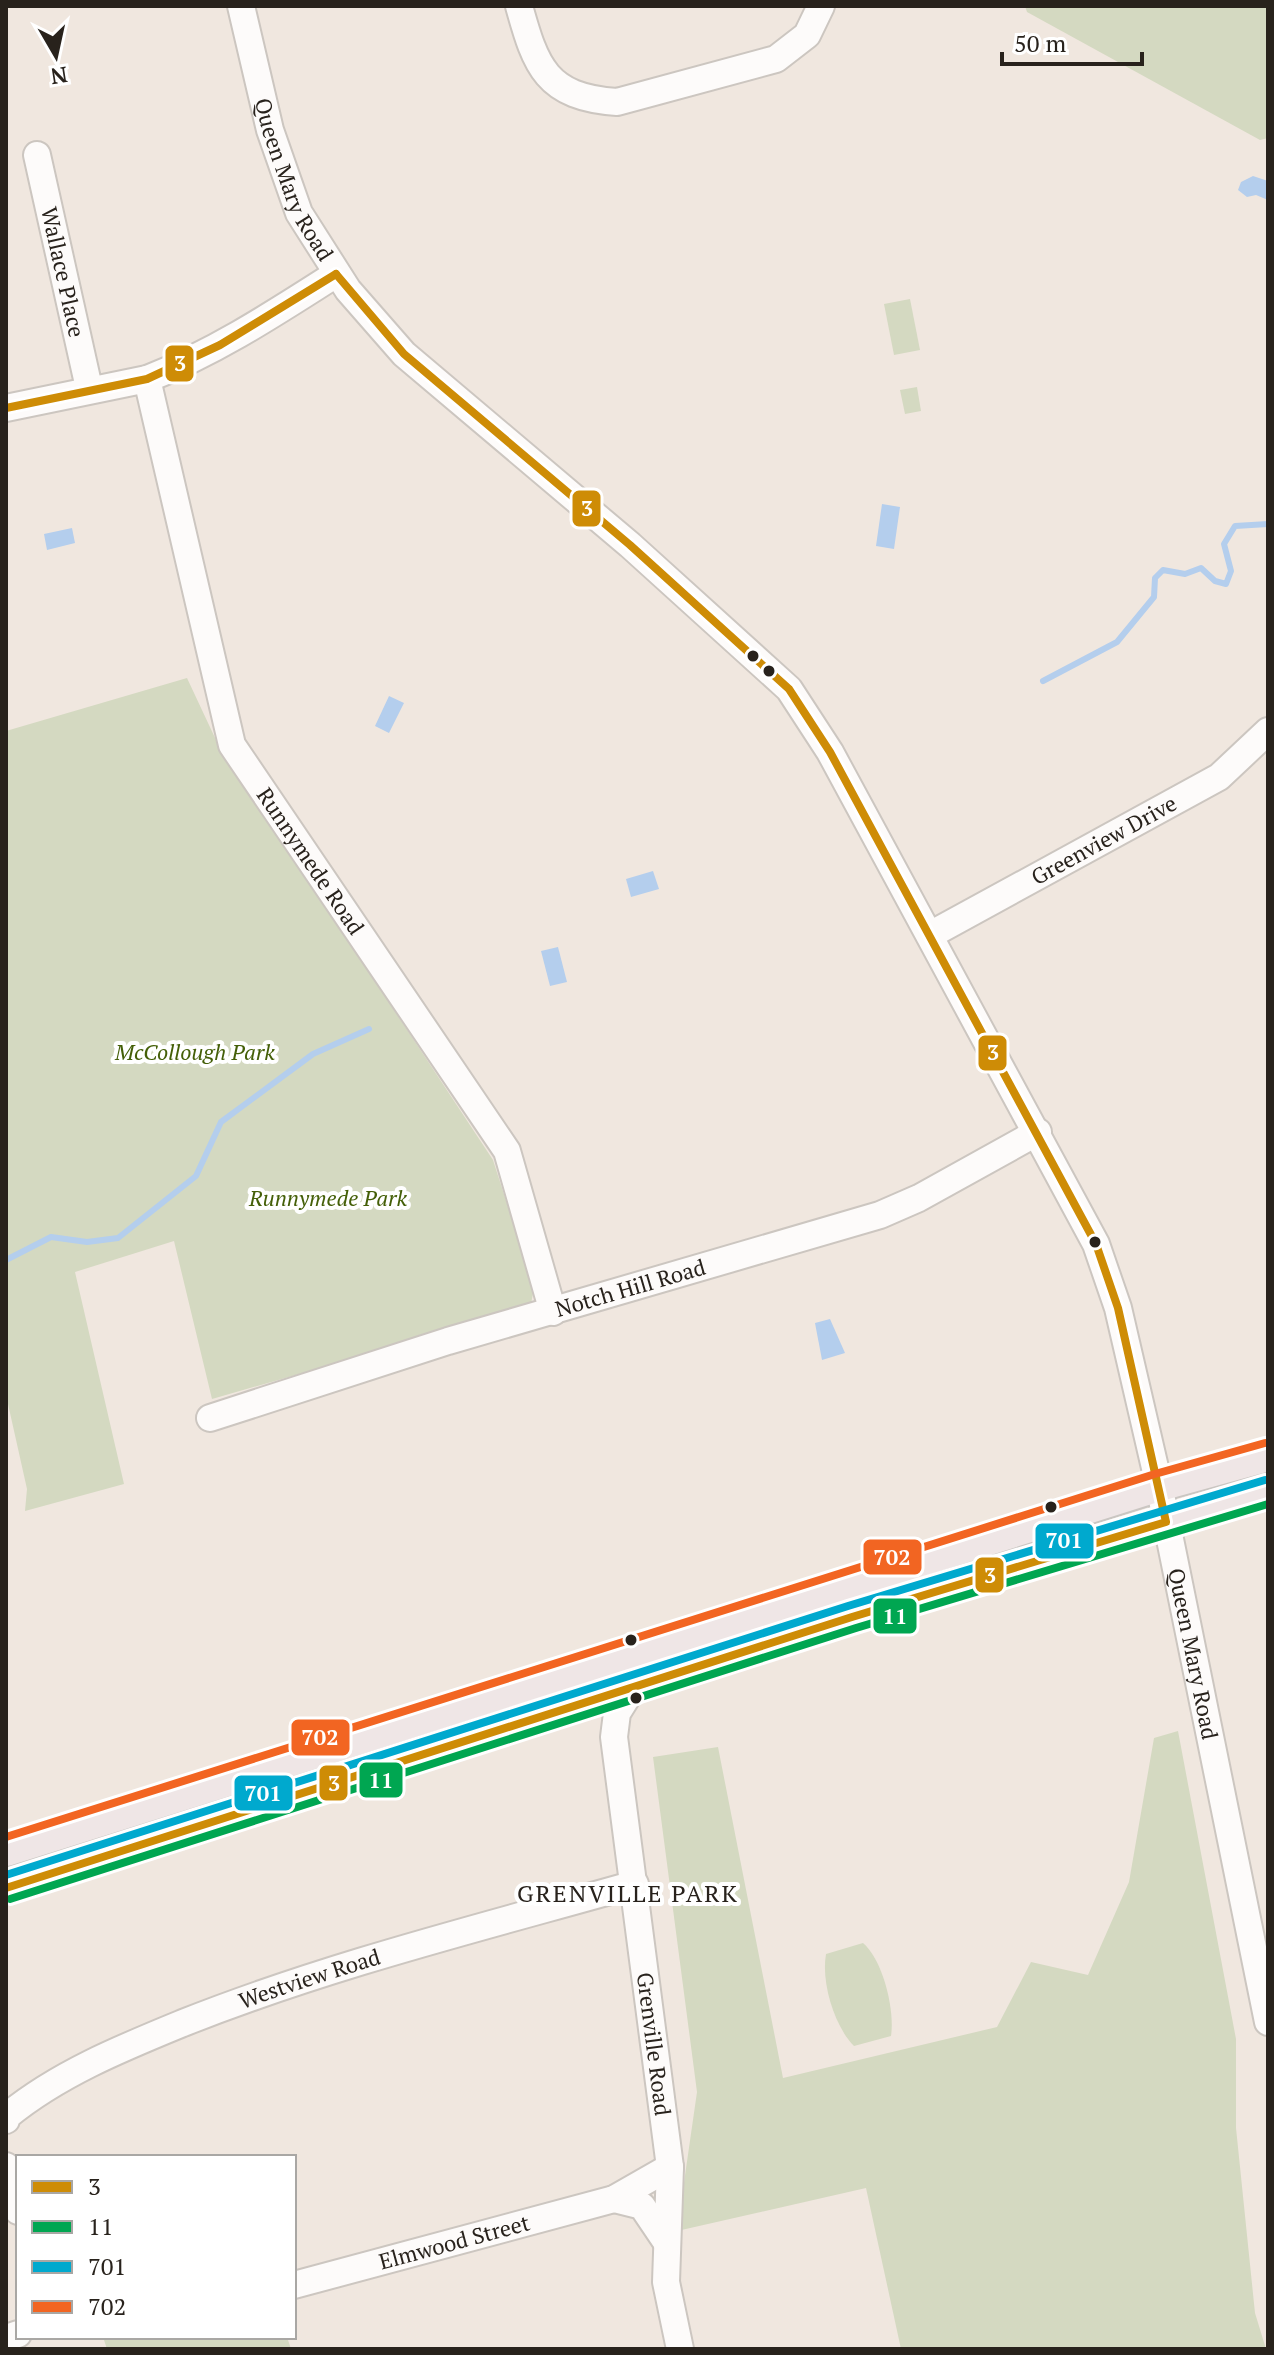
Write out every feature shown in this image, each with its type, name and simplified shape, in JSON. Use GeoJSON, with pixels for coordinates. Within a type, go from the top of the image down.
{"type":"FeatureCollection","features":[{"type":"Feature","properties":{"kind":"main road"},"geometry":{"type":"LineString","coordinates":[[6,1850],[1159,1485],[1268,1455]]}},
{"type":"Feature","properties":{"kind":"main road"},"geometry":{"type":"LineString","coordinates":[[6,1888],[1268,1491]]}},
{"type":"Feature","properties":{"kind":"street","name":"Queen Mary Road"},"geometry":{"type":"LineString","coordinates":[[241,6],[270,130],[299,213],[336,274],[404,354],[630,545],[789,689],[830,752],[1096,1244],[1111,1281],[1159,1485],[1268,2022]]}},
{"type":"Feature","properties":{"kind":"street"},"geometry":{"type":"LineString","coordinates":[[519,6],[533,57],[558,86],[590,100],[617,102],[776,59],[807,35],[821,6]]}},
{"type":"Feature","properties":{"kind":"street","name":"Wallace Place"},"geometry":{"type":"LineString","coordinates":[[37,155],[89,388]]}},
{"type":"Feature","properties":{"kind":"street"},"geometry":{"type":"LineString","coordinates":[[6,408],[89,388],[147,379],[259,323],[336,274]]}},
{"type":"Feature","properties":{"kind":"street","name":"Runnymede Road"},"geometry":{"type":"LineString","coordinates":[[147,379],[232,745],[507,1151],[553,1312]]}},
{"type":"Feature","properties":{"kind":"street","name":"Greenview Drive"},"geometry":{"type":"LineString","coordinates":[[930,935],[1219,777],[1268,731]]}},
{"type":"Feature","properties":{"kind":"street","name":"Notch Hill Road"},"geometry":{"type":"LineString","coordinates":[[210,1418],[880,1215],[919,1198],[1038,1132]]}},
{"type":"Feature","properties":{"kind":"street","name":"Grenville Road"},"geometry":{"type":"LineString","coordinates":[[632,1689],[617,1713],[614,1737],[670,2167],[666,2282],[680,2349]]}},
{"type":"Feature","properties":{"kind":"street"},"geometry":{"type":"LineString","coordinates":[[562,1711],[593,1713],[614,1737]]}},
{"type":"Feature","properties":{"kind":"street","name":"Westview Road"},"geometry":{"type":"LineString","coordinates":[[6,2120],[35,2093],[126,2046],[273,1987],[635,1884]]}},
{"type":"Feature","properties":{"kind":"street"},"geometry":{"type":"LineString","coordinates":[[6,2166],[16,2204]]}},
{"type":"Feature","properties":{"kind":"street","name":"Elmwood Street"},"geometry":{"type":"LineString","coordinates":[[296,2284],[614,2199],[670,2167]]}},
{"type":"Feature","properties":{"kind":"street"},"geometry":{"type":"LineString","coordinates":[[614,2199],[642,2206],[667,2243]]}},
{"type":"Feature","properties":{"kind":"green space"},"geometry":{"type":"Polygon","coordinates":[[[1025,6],[1268,6],[1268,138],[1260,140],[1027,12],[1025,6]]]}},
{"type":"Feature","properties":{"kind":"green space"},"geometry":{"type":"Polygon","coordinates":[[[910,299],[920,350],[894,355],[884,304],[910,299]]]}},
{"type":"Feature","properties":{"kind":"green space"},"geometry":{"type":"Polygon","coordinates":[[[917,387],[921,411],[905,414],[900,390],[917,387]]]}},
{"type":"Feature","properties":{"kind":"green space","name":"McCollough Park"},"geometry":{"type":"Polygon","coordinates":[[[187,678],[216,740],[493,1160],[534,1288],[531,1304],[525,1309],[212,1399],[174,1241],[75,1272],[124,1484],[25,1511],[27,1489],[6,1395],[6,731],[187,678]]]}},
{"type":"Feature","properties":{"kind":"green space"},"geometry":{"type":"Polygon","coordinates":[[[1178,1731],[1236,2039],[1236,2128],[1255,2313],[1266,2349],[901,2349],[866,2188],[677,2231],[697,2092],[653,1757],[718,1747],[783,2078],[997,2027],[1031,1962],[1088,1975],[1129,1882],[1154,1738],[1178,1731]]]}},
{"type":"Feature","properties":{"kind":"green space"},"geometry":{"type":"Polygon","coordinates":[[[863,1943],[882,1973],[892,2025],[891,2036],[854,2046],[835,2015],[827,1990],[825,1965],[826,1954],[863,1943]]]}},
{"type":"Feature","properties":{"kind":"green space"},"geometry":{"type":"Polygon","coordinates":[[[104,2339],[288,2339],[291,2349],[107,2349],[104,2339]]]}},
{"type":"Feature","properties":{"kind":"water"},"geometry":{"type":"Polygon","coordinates":[[[1253,176],[1268,181],[1268,200],[1256,195],[1247,197],[1238,190],[1241,182],[1253,176]]]}},
{"type":"Feature","properties":{"kind":"water"},"geometry":{"type":"Polygon","coordinates":[[[882,504],[900,507],[894,549],[876,546],[882,504]]]}},
{"type":"Feature","properties":{"kind":"water"},"geometry":{"type":"Polygon","coordinates":[[[72,528],[75,543],[47,550],[44,534],[72,528]]]}},
{"type":"Feature","properties":{"kind":"water"},"geometry":{"type":"Polygon","coordinates":[[[389,696],[404,703],[389,733],[375,726],[389,696]]]}},
{"type":"Feature","properties":{"kind":"water"},"geometry":{"type":"Polygon","coordinates":[[[653,871],[659,889],[631,897],[626,879],[653,871]]]}},
{"type":"Feature","properties":{"kind":"water"},"geometry":{"type":"Polygon","coordinates":[[[558,947],[567,982],[550,986],[541,951],[558,947]]]}},
{"type":"Feature","properties":{"kind":"water"},"geometry":{"type":"Polygon","coordinates":[[[830,1319],[845,1353],[822,1360],[815,1323],[830,1319]]]}},
{"type":"Feature","properties":{"kind":"waterway"},"geometry":{"type":"LineString","coordinates":[[1043,681],[1117,642],[1154,597],[1155,578],[1163,570],[1185,574],[1201,568],[1215,581],[1226,584],[1231,571],[1224,544],[1235,526],[1268,524]]}},
{"type":"Feature","properties":{"kind":"waterway"},"geometry":{"type":"LineString","coordinates":[[6,1260],[51,1237],[87,1242],[118,1238],[196,1176],[221,1122],[313,1054],[369,1029]]}},
{"type":"Feature","properties":{"kind":"transit line","name":"3"},"geometry":{"type":"LineString","coordinates":[[6,408],[147,379],[220,345],[336,274]]}},
{"type":"Feature","properties":{"kind":"transit line","name":"3"},"geometry":{"type":"LineString","coordinates":[[6,1888],[852,1617],[1166,1522],[1118,1308],[1096,1244],[830,752],[789,689],[630,545],[404,354],[336,274]]}},
{"type":"Feature","properties":{"kind":"transit line","name":"702"},"geometry":{"type":"LineString","coordinates":[[6,1837],[1155,1474],[1265,1443]]}},
{"type":"Feature","properties":{"kind":"transit line","name":"701"},"geometry":{"type":"LineString","coordinates":[[6,1875],[848,1606],[1265,1480]]}},
{"type":"Feature","properties":{"kind":"transit line","name":"11"},"geometry":{"type":"LineString","coordinates":[[10,1899],[856,1628],[1268,1504]]}},
{"type":"Feature","properties":{"kind":"district","name":"GRENVILLE PARK"},"geometry":{"type":"Point","coordinates":[628,1894]}},
{"type":"Feature","properties":{"kind":"park label","name":"Runnymede Park"},"geometry":{"type":"Point","coordinates":[328,1198]}}]}
